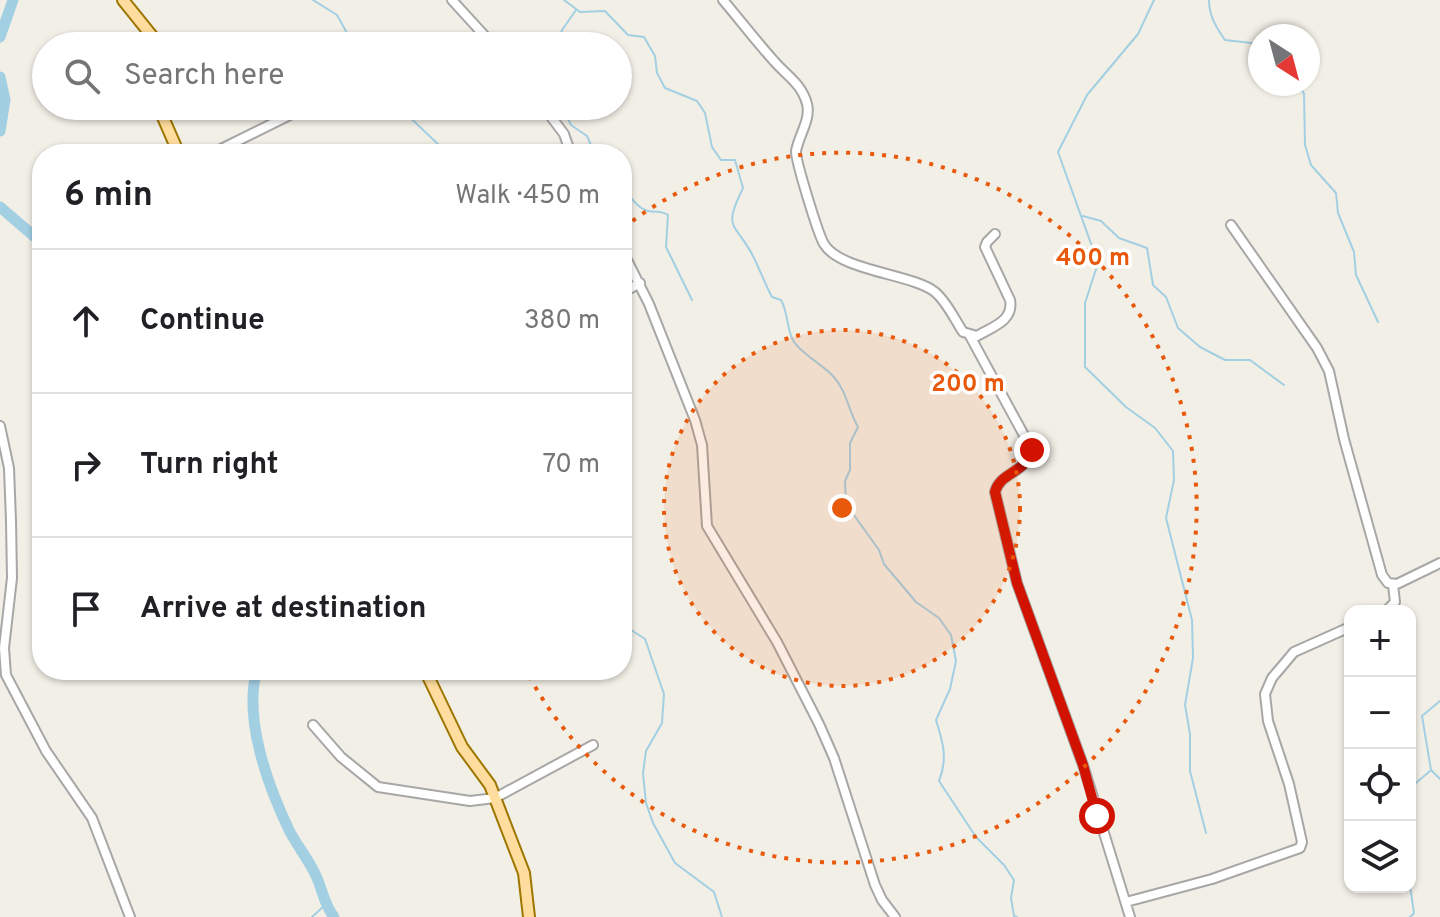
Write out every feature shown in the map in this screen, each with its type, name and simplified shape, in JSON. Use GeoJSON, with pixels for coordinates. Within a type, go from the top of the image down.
{"type":"FeatureCollection","features":[{"type":"Feature","properties":{"kind":"main road"},"geometry":{"type":"LineString","coordinates":[[123,0],[149,32]]}},
{"type":"Feature","properties":{"kind":"main road"},"geometry":{"type":"LineString","coordinates":[[164,120],[175,144]]}},
{"type":"Feature","properties":{"kind":"main road"},"geometry":{"type":"LineString","coordinates":[[430,680],[462,747],[490,785],[524,873],[529,917]]}},
{"type":"Feature","properties":{"kind":"street"},"geometry":{"type":"LineString","coordinates":[[452,0],[481,32]]}},
{"type":"Feature","properties":{"kind":"street"},"geometry":{"type":"LineString","coordinates":[[723,0],[776,64],[794,79],[805,98],[808,108],[795,153],[824,244],[829,250],[861,266],[935,292],[963,332],[977,336],[1008,317],[1012,309],[985,247],[995,234]]}},
{"type":"Feature","properties":{"kind":"street"},"geometry":{"type":"LineString","coordinates":[[231,144],[280,120]]}},
{"type":"Feature","properties":{"kind":"street"},"geometry":{"type":"LineString","coordinates":[[554,120],[568,144]]}},
{"type":"Feature","properties":{"kind":"street"},"geometry":{"type":"LineString","coordinates":[[1231,225],[1317,348],[1329,371],[1344,439],[1382,575],[1393,585],[1440,563]]}},
{"type":"Feature","properties":{"kind":"street"},"geometry":{"type":"LineString","coordinates":[[632,268],[695,420],[702,445],[707,526],[777,642],[819,724],[834,758],[875,885],[895,917]]}},
{"type":"Feature","properties":{"kind":"street"},"geometry":{"type":"LineString","coordinates":[[632,287],[640,283]]}},
{"type":"Feature","properties":{"kind":"street"},"geometry":{"type":"LineString","coordinates":[[970,336],[1032,450],[1029,461],[1001,481],[995,492],[1017,583],[1083,765],[1130,917]]}},
{"type":"Feature","properties":{"kind":"street"},"geometry":{"type":"LineString","coordinates":[[0,426],[9,468],[11,521],[12,578],[4,648],[6,675],[46,751],[92,818],[130,917]]}},
{"type":"Feature","properties":{"kind":"street"},"geometry":{"type":"LineString","coordinates":[[1392,605],[1395,602],[1393,585]]}},
{"type":"Feature","properties":{"kind":"street"},"geometry":{"type":"LineString","coordinates":[[1126,902],[1212,879],[1300,848],[1302,842],[1289,784],[1268,721],[1265,694],[1272,678],[1294,652],[1344,629]]}},
{"type":"Feature","properties":{"kind":"street"},"geometry":{"type":"LineString","coordinates":[[313,725],[341,757],[378,787],[470,801],[495,798],[593,745]]}},
{"type":"Feature","properties":{"kind":"waterway"},"geometry":{"type":"LineString","coordinates":[[0,37],[13,0]]}},
{"type":"Feature","properties":{"kind":"waterway"},"geometry":{"type":"LineString","coordinates":[[313,0],[337,15],[346,32]]}},
{"type":"Feature","properties":{"kind":"waterway"},"geometry":{"type":"LineString","coordinates":[[564,0],[580,12],[605,11],[625,32]]}},
{"type":"Feature","properties":{"kind":"waterway"},"geometry":{"type":"LineString","coordinates":[[1154,0],[1138,34],[1087,95],[1058,152],[1098,263],[1085,303],[1085,367],[1126,407],[1155,428],[1173,451],[1174,480],[1166,518],[1192,620],[1193,658],[1185,705],[1190,734],[1190,771],[1206,833]]}},
{"type":"Feature","properties":{"kind":"waterway"},"geometry":{"type":"LineString","coordinates":[[1209,0],[1210,11],[1225,40],[1248,43]]}},
{"type":"Feature","properties":{"kind":"waterway"},"geometry":{"type":"LineString","coordinates":[[562,32],[576,10]]}},
{"type":"Feature","properties":{"kind":"waterway"},"geometry":{"type":"LineString","coordinates":[[632,36],[644,37],[655,56],[657,73],[665,88],[697,101],[705,113],[712,147],[721,160],[735,160],[743,188],[733,212],[733,225],[753,256],[772,297],[781,300],[794,342],[838,382],[858,427],[850,443],[850,470],[845,481],[846,504],[879,550],[884,564],[916,602],[939,618],[951,635],[956,661],[950,689],[936,720],[944,750],[939,781],[976,837],[1004,865],[1014,880],[1011,898],[1014,916],[1017,917]]}},
{"type":"Feature","properties":{"kind":"waterway"},"geometry":{"type":"LineString","coordinates":[[0,77],[5,100],[0,131]]}},
{"type":"Feature","properties":{"kind":"waterway"},"geometry":{"type":"LineString","coordinates":[[1304,96],[1305,145],[1311,165],[1336,193],[1338,213],[1354,252],[1356,275],[1378,322]]}},
{"type":"Feature","properties":{"kind":"waterway"},"geometry":{"type":"LineString","coordinates":[[413,120],[438,144]]}},
{"type":"Feature","properties":{"kind":"waterway"},"geometry":{"type":"LineString","coordinates":[[569,120],[587,136],[591,144]]}},
{"type":"Feature","properties":{"kind":"waterway"},"geometry":{"type":"LineString","coordinates":[[632,199],[644,209],[668,215],[666,247],[692,300]]}},
{"type":"Feature","properties":{"kind":"waterway"},"geometry":{"type":"LineString","coordinates":[[0,207],[32,234]]}},
{"type":"Feature","properties":{"kind":"waterway"},"geometry":{"type":"LineString","coordinates":[[1083,216],[1101,221],[1119,238],[1147,248],[1153,285],[1166,297],[1178,328],[1200,347],[1225,360],[1250,360],[1284,385]]}},
{"type":"Feature","properties":{"kind":"waterway"},"geometry":{"type":"LineString","coordinates":[[632,631],[645,639],[664,694],[662,723],[646,751],[643,773],[646,803],[653,823],[675,863],[714,892],[722,917]]}},
{"type":"Feature","properties":{"kind":"waterway"},"geometry":{"type":"LineString","coordinates":[[255,680],[255,730],[266,773],[289,830],[314,872],[334,917]]}},
{"type":"Feature","properties":{"kind":"waterway"},"geometry":{"type":"LineString","coordinates":[[1440,701],[1422,716],[1431,770],[1440,779]]}},
{"type":"Feature","properties":{"kind":"waterway"},"geometry":{"type":"LineString","coordinates":[[1416,783],[1430,771]]}},
{"type":"Feature","properties":{"kind":"waterway"},"geometry":{"type":"LineString","coordinates":[[1410,917],[1414,913],[1411,893]]}},
{"type":"Feature","properties":{"kind":"waterway"},"geometry":{"type":"LineString","coordinates":[[312,917],[325,905]]}},
{"type":"Feature","properties":{"kind":"route"},"geometry":{"type":"LineString","coordinates":[[1032,450],[1029,461],[1001,481],[995,492],[1017,583],[1083,765],[1097,816]]}}]}
